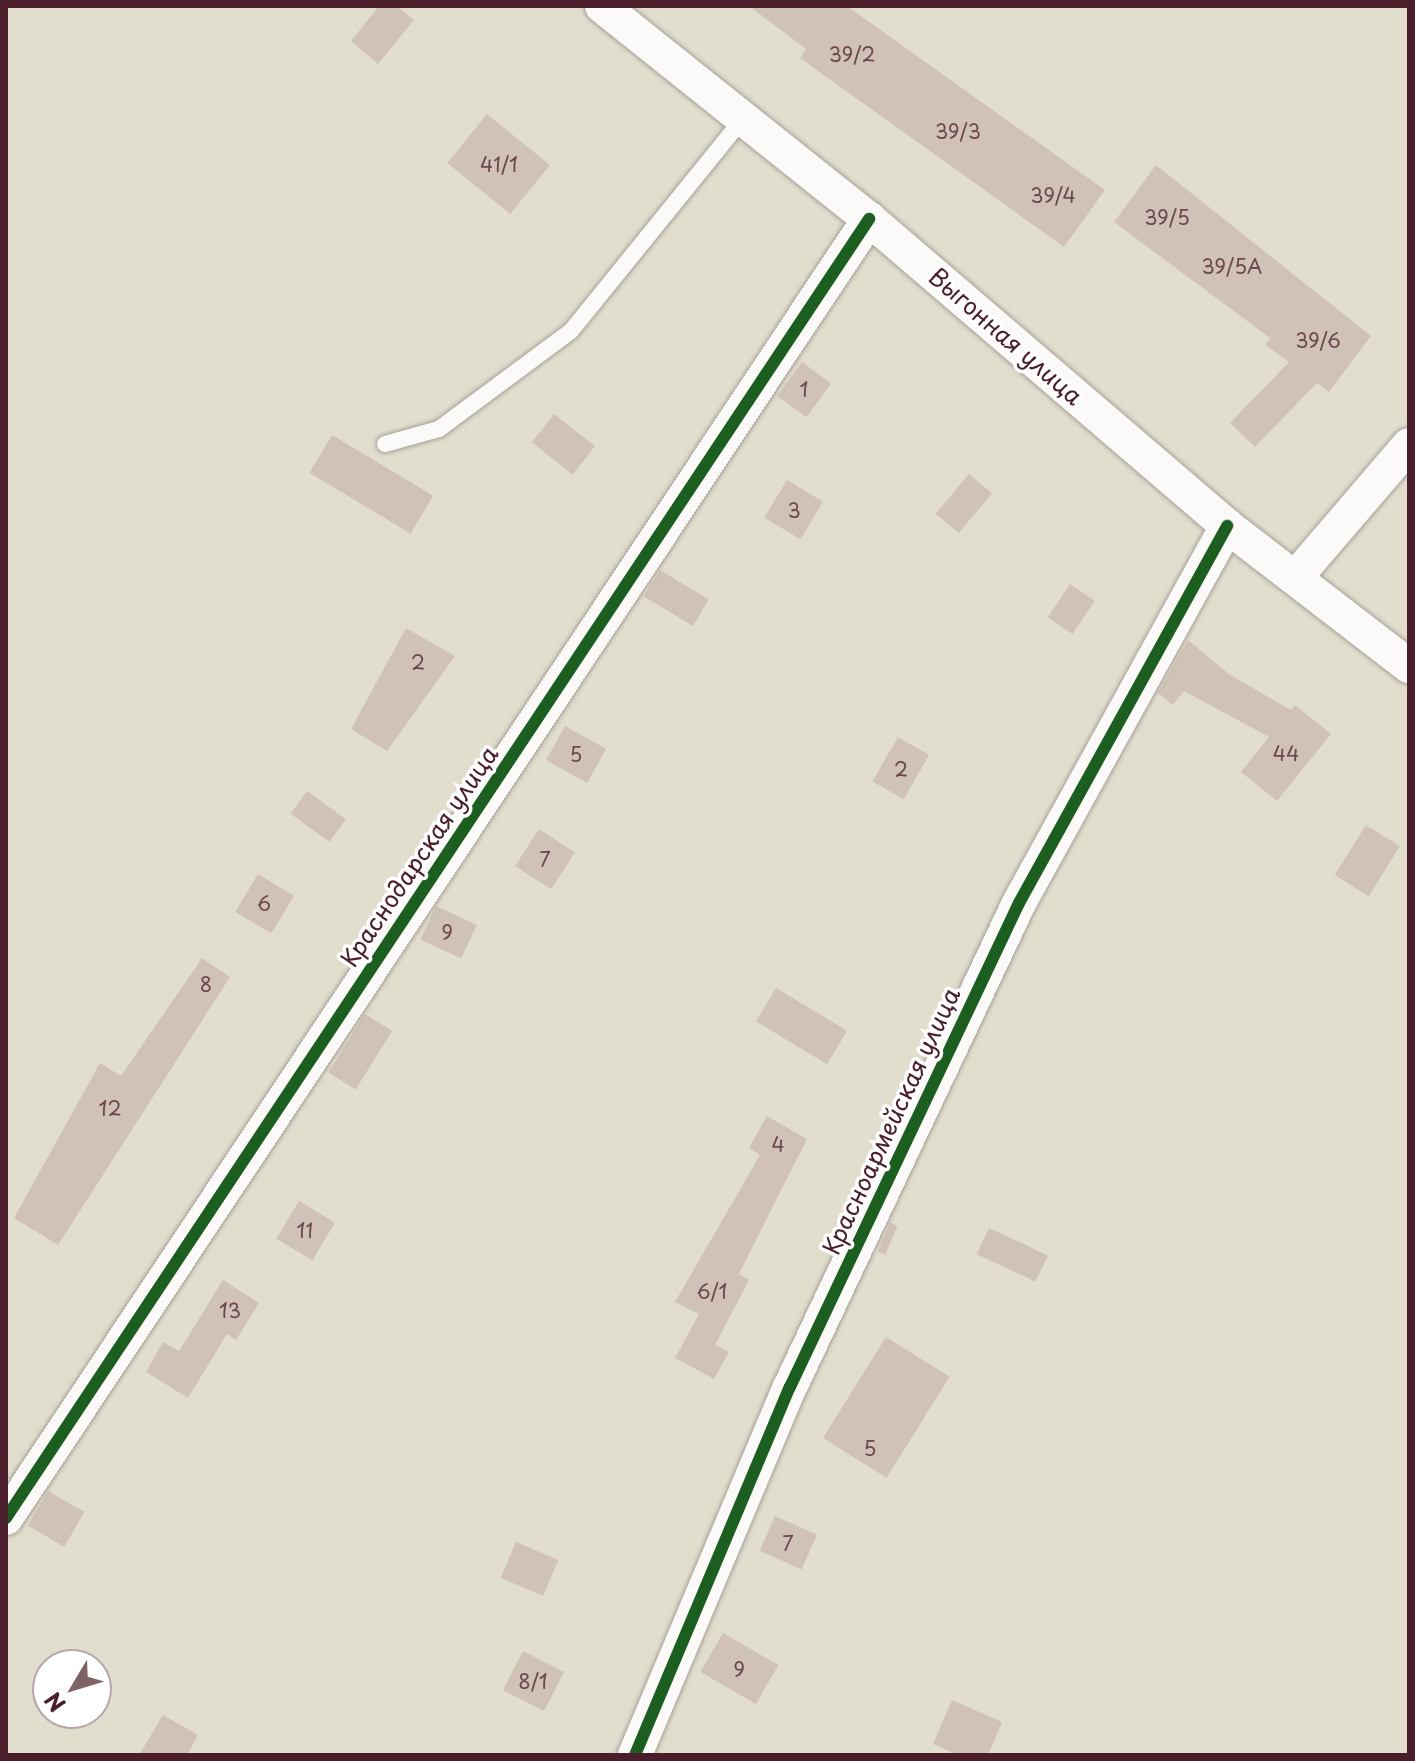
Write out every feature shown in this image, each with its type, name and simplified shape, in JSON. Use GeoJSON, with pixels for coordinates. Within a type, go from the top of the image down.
{"type":"FeatureCollection","features":[{"type":"Feature","properties":{"kind":"street","name":"Выгонная улица"},"geometry":{"type":"LineString","coordinates":[[602,6],[869,219],[1227,526],[1295,578],[1394,646],[1409,666]]}},
{"type":"Feature","properties":{"kind":"street","name":"Краснодарская улица"},"geometry":{"type":"LineString","coordinates":[[6,1518],[869,219]]}},
{"type":"Feature","properties":{"kind":"street"},"geometry":{"type":"LineString","coordinates":[[1295,578],[1409,445]]}},
{"type":"Feature","properties":{"kind":"street","name":"Красноармейская улица"},"geometry":{"type":"LineString","coordinates":[[635,1755],[790,1387],[1019,903],[1227,526]]}},
{"type":"Feature","properties":{"kind":"lane"},"geometry":{"type":"LineString","coordinates":[[385,444],[439,429],[571,331],[742,120]]}},
{"type":"Feature","properties":{"kind":"building"},"geometry":{"type":"Polygon","coordinates":[[[379,6],[397,6],[414,20],[378,64],[351,41],[379,6]]]}},
{"type":"Feature","properties":{"kind":"building"},"geometry":{"type":"Polygon","coordinates":[[[749,6],[847,6],[1105,190],[1064,247],[800,58],[806,49],[749,6]]]}},
{"type":"Feature","properties":{"kind":"building"},"geometry":{"type":"Polygon","coordinates":[[[487,114],[550,165],[510,214],[447,163],[487,114]]]}},
{"type":"Feature","properties":{"kind":"building"},"geometry":{"type":"Polygon","coordinates":[[[1156,165],[1371,336],[1329,392],[1317,383],[1255,447],[1230,423],[1289,362],[1265,345],[1270,338],[1114,222],[1156,165]]]}},
{"type":"Feature","properties":{"kind":"building"},"geometry":{"type":"Polygon","coordinates":[[[802,362],[831,383],[806,417],[777,396],[802,362]]]}},
{"type":"Feature","properties":{"kind":"building"},"geometry":{"type":"Polygon","coordinates":[[[554,414],[595,446],[573,474],[532,442],[554,414]]]}},
{"type":"Feature","properties":{"kind":"building"},"geometry":{"type":"Polygon","coordinates":[[[332,435],[433,496],[410,533],[309,473],[332,435]]]}},
{"type":"Feature","properties":{"kind":"building"},"geometry":{"type":"Polygon","coordinates":[[[969,474],[992,493],[959,533],[936,514],[969,474]]]}},
{"type":"Feature","properties":{"kind":"building"},"geometry":{"type":"Polygon","coordinates":[[[787,480],[823,502],[800,539],[764,518],[787,480]]]}},
{"type":"Feature","properties":{"kind":"building"},"geometry":{"type":"Polygon","coordinates":[[[660,570],[709,599],[693,626],[644,597],[660,570]]]}},
{"type":"Feature","properties":{"kind":"building"},"geometry":{"type":"Polygon","coordinates":[[[1070,584],[1095,601],[1073,634],[1048,617],[1070,584]]]}},
{"type":"Feature","properties":{"kind":"building"},"geometry":{"type":"Polygon","coordinates":[[[406,628],[455,656],[387,751],[351,729],[406,628]]]}},
{"type":"Feature","properties":{"kind":"building"},"geometry":{"type":"Polygon","coordinates":[[[1188,640],[1230,675],[1291,710],[1295,705],[1331,734],[1277,801],[1241,772],[1269,737],[1184,691],[1173,705],[1158,693],[1188,640]]]}},
{"type":"Feature","properties":{"kind":"building"},"geometry":{"type":"Polygon","coordinates":[[[565,726],[606,749],[587,783],[546,760],[565,726]]]}},
{"type":"Feature","properties":{"kind":"building"},"geometry":{"type":"Polygon","coordinates":[[[898,737],[929,755],[904,799],[872,781],[898,737]]]}},
{"type":"Feature","properties":{"kind":"building"},"geometry":{"type":"Polygon","coordinates":[[[307,791],[346,819],[329,842],[291,814],[307,791]]]}},
{"type":"Feature","properties":{"kind":"building"},"geometry":{"type":"Polygon","coordinates":[[[1366,825],[1400,846],[1369,896],[1335,875],[1366,825]]]}},
{"type":"Feature","properties":{"kind":"building"},"geometry":{"type":"Polygon","coordinates":[[[539,829],[575,852],[551,889],[515,866],[539,829]]]}},
{"type":"Feature","properties":{"kind":"building"},"geometry":{"type":"Polygon","coordinates":[[[258,874],[294,896],[271,933],[235,912],[258,874]]]}},
{"type":"Feature","properties":{"kind":"building"},"geometry":{"type":"Polygon","coordinates":[[[436,906],[477,925],[461,959],[420,940],[436,906]]]}},
{"type":"Feature","properties":{"kind":"building"},"geometry":{"type":"Polygon","coordinates":[[[202,958],[230,977],[58,1245],[14,1218],[100,1063],[121,1076],[202,958]]]}},
{"type":"Feature","properties":{"kind":"building"},"geometry":{"type":"Polygon","coordinates":[[[776,988],[847,1031],[827,1064],[756,1021],[776,988]]]}},
{"type":"Feature","properties":{"kind":"building"},"geometry":{"type":"Polygon","coordinates":[[[365,1014],[392,1031],[356,1089],[328,1073],[365,1014]]]}},
{"type":"Feature","properties":{"kind":"building"},"geometry":{"type":"Polygon","coordinates":[[[767,1116],[807,1139],[739,1274],[749,1280],[715,1345],[729,1352],[714,1379],[675,1358],[699,1314],[675,1302],[760,1155],[749,1148],[767,1116]]]}},
{"type":"Feature","properties":{"kind":"building"},"geometry":{"type":"Polygon","coordinates":[[[299,1201],[335,1223],[312,1260],[276,1239],[299,1201]]]}},
{"type":"Feature","properties":{"kind":"building"},"geometry":{"type":"Polygon","coordinates":[[[890,1223],[897,1226],[885,1255],[878,1252],[890,1223]]]}},
{"type":"Feature","properties":{"kind":"building"},"geometry":{"type":"Polygon","coordinates":[[[989,1228],[1048,1255],[1036,1282],[977,1254],[989,1228]]]}},
{"type":"Feature","properties":{"kind":"building"},"geometry":{"type":"Polygon","coordinates":[[[223,1280],[259,1303],[236,1340],[227,1334],[188,1398],[146,1372],[163,1342],[179,1351],[223,1280]]]}},
{"type":"Feature","properties":{"kind":"building"},"geometry":{"type":"Polygon","coordinates":[[[886,1337],[950,1377],[887,1478],[823,1438],[886,1337]]]}},
{"type":"Feature","properties":{"kind":"building"},"geometry":{"type":"Polygon","coordinates":[[[48,1491],[84,1512],[64,1547],[28,1526],[48,1491]]]}},
{"type":"Feature","properties":{"kind":"building"},"geometry":{"type":"Polygon","coordinates":[[[775,1516],[817,1535],[802,1569],[760,1551],[775,1516]]]}},
{"type":"Feature","properties":{"kind":"building"},"geometry":{"type":"Polygon","coordinates":[[[516,1542],[558,1560],[543,1596],[501,1578],[516,1542]]]}},
{"type":"Feature","properties":{"kind":"building"},"geometry":{"type":"Polygon","coordinates":[[[723,1633],[778,1665],[756,1704],[700,1672],[723,1633]]]}},
{"type":"Feature","properties":{"kind":"building"},"geometry":{"type":"Polygon","coordinates":[[[523,1651],[564,1672],[544,1711],[503,1690],[523,1651]]]}},
{"type":"Feature","properties":{"kind":"building"},"geometry":{"type":"Polygon","coordinates":[[[952,1700],[1002,1722],[988,1755],[958,1755],[933,1744],[952,1700]]]}},
{"type":"Feature","properties":{"kind":"building"},"geometry":{"type":"Polygon","coordinates":[[[163,1715],[198,1735],[187,1755],[139,1755],[163,1715]]]}},
{"type":"Feature","properties":{"kind":"cycle path"},"geometry":{"type":"LineString","coordinates":[[6,1518],[869,219]]}},
{"type":"Feature","properties":{"kind":"cycle path"},"geometry":{"type":"LineString","coordinates":[[635,1755],[790,1387],[1019,903],[1227,526]]}}]}
